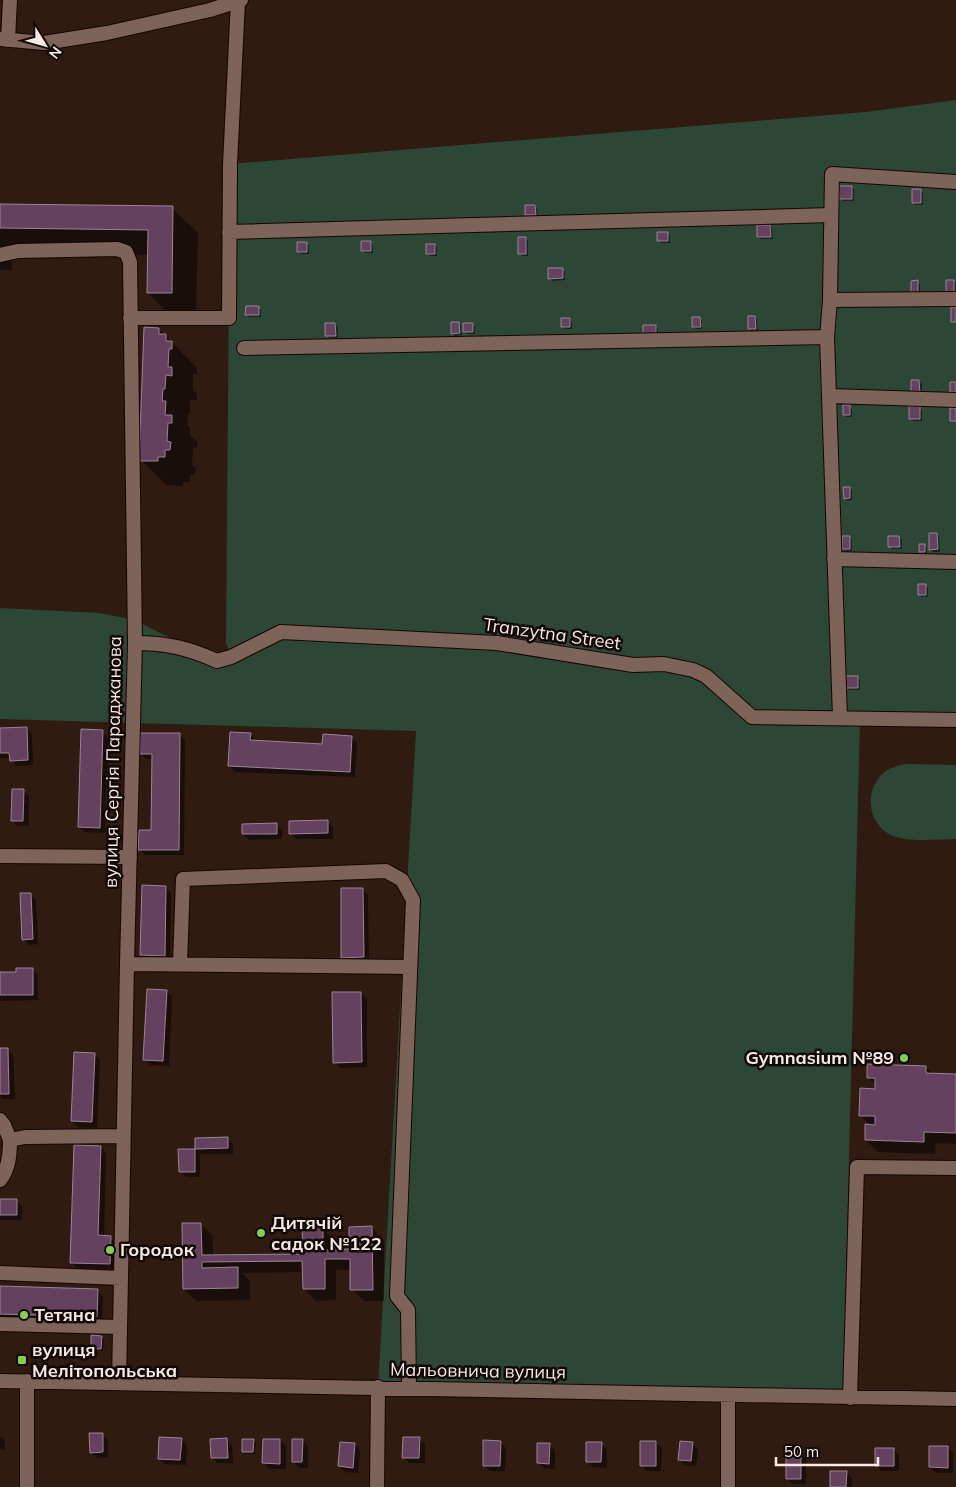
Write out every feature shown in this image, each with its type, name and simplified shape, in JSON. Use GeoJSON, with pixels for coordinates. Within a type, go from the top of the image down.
{"type":"FeatureCollection","features":[{"type":"Feature","properties":{"kind":"street"},"geometry":{"type":"LineString","coordinates":[[10,0],[4,39],[44,43],[107,34],[210,10],[240,0],[230,164],[229,318],[130,318]]}},
{"type":"Feature","properties":{"kind":"street"},"geometry":{"type":"LineString","coordinates":[[840,718],[827,337],[830,300],[832,174],[956,182]]}},
{"type":"Feature","properties":{"kind":"street"},"geometry":{"type":"LineString","coordinates":[[230,232],[832,215]]}},
{"type":"Feature","properties":{"kind":"street","name":"вулиця Сергія Параджанова"},"geometry":{"type":"LineString","coordinates":[[0,255],[18,251],[117,249],[126,252],[130,262],[135,643],[119,1382]]}},
{"type":"Feature","properties":{"kind":"street"},"geometry":{"type":"LineString","coordinates":[[830,300],[956,299]]}},
{"type":"Feature","properties":{"kind":"street"},"geometry":{"type":"LineString","coordinates":[[244,348],[827,337]]}},
{"type":"Feature","properties":{"kind":"street"},"geometry":{"type":"LineString","coordinates":[[829,396],[956,400]]}},
{"type":"Feature","properties":{"kind":"street"},"geometry":{"type":"LineString","coordinates":[[834,560],[956,562]]}},
{"type":"Feature","properties":{"kind":"street","name":"Tranzytna Street"},"geometry":{"type":"LineString","coordinates":[[135,643],[163,643],[199,652],[217,661],[231,657],[281,632],[498,643],[633,665],[664,664],[694,670],[706,676],[752,717],[956,720]]}},
{"type":"Feature","properties":{"kind":"street"},"geometry":{"type":"LineString","coordinates":[[0,856],[130,857]]}},
{"type":"Feature","properties":{"kind":"street"},"geometry":{"type":"LineString","coordinates":[[180,964],[183,879],[386,870],[402,880],[413,900],[397,1296],[408,1310],[409,1388]]}},
{"type":"Feature","properties":{"kind":"street"},"geometry":{"type":"LineString","coordinates":[[127,964],[410,967]]}},
{"type":"Feature","properties":{"kind":"street"},"geometry":{"type":"LineString","coordinates":[[0,1120],[4,1124],[10,1140],[10,1156],[4,1175],[0,1180]]}},
{"type":"Feature","properties":{"kind":"street"},"geometry":{"type":"LineString","coordinates":[[10,1140],[25,1137],[123,1136]]}},
{"type":"Feature","properties":{"kind":"street"},"geometry":{"type":"LineString","coordinates":[[850,1398],[857,1167],[956,1168]]}},
{"type":"Feature","properties":{"kind":"street"},"geometry":{"type":"LineString","coordinates":[[0,1273],[120,1278]]}},
{"type":"Feature","properties":{"kind":"street"},"geometry":{"type":"LineString","coordinates":[[0,1324],[119,1327]]}},
{"type":"Feature","properties":{"kind":"street","name":"Мальовнича вулиця"},"geometry":{"type":"LineString","coordinates":[[0,1380],[956,1399]]}},
{"type":"Feature","properties":{"kind":"street"},"geometry":{"type":"LineString","coordinates":[[27,1381],[27,1487]]}},
{"type":"Feature","properties":{"kind":"street"},"geometry":{"type":"LineString","coordinates":[[377,1487],[378,1387]]}},
{"type":"Feature","properties":{"kind":"street"},"geometry":{"type":"LineString","coordinates":[[728,1395],[728,1487]]}},
{"type":"Feature","properties":{"kind":"green space"},"geometry":{"type":"Polygon","coordinates":[[[956,100],[956,720],[860,719],[843,1397],[378,1387],[416,731],[0,719],[0,608],[99,613],[135,620],[199,653],[231,656],[226,643],[230,164],[866,112],[956,100]]]}},
{"type":"Feature","properties":{"kind":"green space"},"geometry":{"type":"Polygon","coordinates":[[[904,764],[956,765],[956,839],[906,839],[891,835],[877,822],[871,804],[874,786],[886,771],[904,764]]]}},
{"type":"Feature","properties":{"kind":"building"},"geometry":{"type":"Polygon","coordinates":[[[839,186],[852,186],[852,199],[839,199],[839,186]]]}},
{"type":"Feature","properties":{"kind":"building"},"geometry":{"type":"Polygon","coordinates":[[[912,189],[921,189],[921,203],[912,203],[912,189]]]}},
{"type":"Feature","properties":{"kind":"building"},"geometry":{"type":"Polygon","coordinates":[[[0,204],[173,206],[172,293],[147,293],[148,230],[0,228],[0,204]]]}},
{"type":"Feature","properties":{"kind":"building"},"geometry":{"type":"Polygon","coordinates":[[[525,205],[535,205],[536,215],[525,215],[525,205]]]}},
{"type":"Feature","properties":{"kind":"building"},"geometry":{"type":"Polygon","coordinates":[[[757,225],[770,225],[771,237],[757,237],[757,225]]]}},
{"type":"Feature","properties":{"kind":"building"},"geometry":{"type":"Polygon","coordinates":[[[657,232],[668,232],[668,241],[657,241],[657,232]]]}},
{"type":"Feature","properties":{"kind":"building"},"geometry":{"type":"Polygon","coordinates":[[[518,237],[526,237],[526,254],[518,254],[518,237]]]}},
{"type":"Feature","properties":{"kind":"building"},"geometry":{"type":"Polygon","coordinates":[[[361,241],[371,241],[371,251],[361,251],[361,241]]]}},
{"type":"Feature","properties":{"kind":"building"},"geometry":{"type":"Polygon","coordinates":[[[297,242],[307,242],[307,252],[297,252],[297,242]]]}},
{"type":"Feature","properties":{"kind":"building"},"geometry":{"type":"Polygon","coordinates":[[[426,244],[435,244],[435,254],[426,254],[426,244]]]}},
{"type":"Feature","properties":{"kind":"building"},"geometry":{"type":"Polygon","coordinates":[[[548,268],[563,268],[563,278],[548,279],[548,268]]]}},
{"type":"Feature","properties":{"kind":"building"},"geometry":{"type":"Polygon","coordinates":[[[918,280],[918,293],[911,293],[911,281],[918,280]]]}},
{"type":"Feature","properties":{"kind":"building"},"geometry":{"type":"Polygon","coordinates":[[[946,280],[954,280],[954,293],[946,294],[946,280]]]}},
{"type":"Feature","properties":{"kind":"building"},"geometry":{"type":"Polygon","coordinates":[[[246,306],[259,306],[259,315],[245,315],[246,306]]]}},
{"type":"Feature","properties":{"kind":"building"},"geometry":{"type":"Polygon","coordinates":[[[951,307],[956,307],[956,322],[951,322],[951,307]]]}},
{"type":"Feature","properties":{"kind":"building"},"geometry":{"type":"Polygon","coordinates":[[[748,316],[755,316],[756,329],[748,329],[748,316]]]}},
{"type":"Feature","properties":{"kind":"building"},"geometry":{"type":"Polygon","coordinates":[[[692,317],[700,317],[701,327],[692,327],[692,317]]]}},
{"type":"Feature","properties":{"kind":"building"},"geometry":{"type":"Polygon","coordinates":[[[561,318],[570,318],[570,327],[561,327],[561,318]]]}},
{"type":"Feature","properties":{"kind":"building"},"geometry":{"type":"Polygon","coordinates":[[[451,322],[459,322],[460,333],[451,334],[451,322]]]}},
{"type":"Feature","properties":{"kind":"building"},"geometry":{"type":"Polygon","coordinates":[[[325,323],[335,323],[336,336],[325,336],[325,323]]]}},
{"type":"Feature","properties":{"kind":"building"},"geometry":{"type":"Polygon","coordinates":[[[463,323],[473,323],[473,332],[463,332],[463,323]]]}},
{"type":"Feature","properties":{"kind":"building"},"geometry":{"type":"Polygon","coordinates":[[[643,325],[656,325],[656,334],[643,334],[643,325]]]}},
{"type":"Feature","properties":{"kind":"building"},"geometry":{"type":"Polygon","coordinates":[[[144,327],[159,328],[159,334],[166,334],[166,341],[172,341],[172,349],[169,349],[168,367],[172,367],[172,376],[166,375],[162,401],[166,401],[165,415],[172,415],[172,423],[168,423],[167,441],[171,442],[170,450],[165,450],[165,457],[158,457],[158,461],[139,461],[144,327]]]}},
{"type":"Feature","properties":{"kind":"building"},"geometry":{"type":"Polygon","coordinates":[[[911,380],[919,380],[920,393],[911,393],[911,380]]]}},
{"type":"Feature","properties":{"kind":"building"},"geometry":{"type":"Polygon","coordinates":[[[950,382],[956,382],[956,392],[950,392],[950,382]]]}},
{"type":"Feature","properties":{"kind":"building"},"geometry":{"type":"Polygon","coordinates":[[[843,405],[850,405],[850,415],[843,415],[843,405]]]}},
{"type":"Feature","properties":{"kind":"building"},"geometry":{"type":"Polygon","coordinates":[[[909,406],[920,406],[920,419],[909,419],[909,406]]]}},
{"type":"Feature","properties":{"kind":"building"},"geometry":{"type":"Polygon","coordinates":[[[950,408],[956,408],[956,421],[950,421],[950,408]]]}},
{"type":"Feature","properties":{"kind":"building"},"geometry":{"type":"Polygon","coordinates":[[[843,487],[850,487],[850,498],[844,499],[843,487]]]}},
{"type":"Feature","properties":{"kind":"building"},"geometry":{"type":"Polygon","coordinates":[[[929,533],[937,533],[938,549],[929,550],[929,533]]]}},
{"type":"Feature","properties":{"kind":"building"},"geometry":{"type":"Polygon","coordinates":[[[842,536],[850,536],[850,549],[842,549],[842,536]]]}},
{"type":"Feature","properties":{"kind":"building"},"geometry":{"type":"Polygon","coordinates":[[[888,536],[899,536],[900,547],[888,547],[888,536]]]}},
{"type":"Feature","properties":{"kind":"building"},"geometry":{"type":"Polygon","coordinates":[[[919,544],[925,544],[925,552],[919,552],[919,544]]]}},
{"type":"Feature","properties":{"kind":"building"},"geometry":{"type":"Polygon","coordinates":[[[918,584],[926,584],[926,595],[918,595],[918,584]]]}},
{"type":"Feature","properties":{"kind":"building"},"geometry":{"type":"Polygon","coordinates":[[[845,676],[858,676],[858,688],[845,688],[845,676]]]}},
{"type":"Feature","properties":{"kind":"building"},"geometry":{"type":"Polygon","coordinates":[[[27,727],[28,760],[10,761],[9,753],[0,753],[0,728],[27,727]]]}},
{"type":"Feature","properties":{"kind":"building"},"geometry":{"type":"Polygon","coordinates":[[[81,729],[103,730],[100,828],[78,827],[81,729]]]}},
{"type":"Feature","properties":{"kind":"building"},"geometry":{"type":"Polygon","coordinates":[[[230,732],[251,733],[250,740],[322,744],[323,734],[352,736],[350,772],[228,766],[230,732]]]}},
{"type":"Feature","properties":{"kind":"building"},"geometry":{"type":"Polygon","coordinates":[[[140,733],[180,733],[179,850],[138,850],[139,830],[151,830],[152,754],[140,754],[140,733]]]}},
{"type":"Feature","properties":{"kind":"building"},"geometry":{"type":"Polygon","coordinates":[[[12,789],[24,789],[23,821],[11,821],[12,789]]]}},
{"type":"Feature","properties":{"kind":"building"},"geometry":{"type":"Polygon","coordinates":[[[328,820],[328,833],[289,834],[289,821],[328,820]]]}},
{"type":"Feature","properties":{"kind":"building"},"geometry":{"type":"Polygon","coordinates":[[[277,823],[277,834],[242,834],[242,824],[277,823]]]}},
{"type":"Feature","properties":{"kind":"building"},"geometry":{"type":"Polygon","coordinates":[[[142,885],[166,886],[165,956],[140,955],[142,885]]]}},
{"type":"Feature","properties":{"kind":"building"},"geometry":{"type":"Polygon","coordinates":[[[341,888],[363,888],[364,957],[341,958],[341,888]]]}},
{"type":"Feature","properties":{"kind":"building"},"geometry":{"type":"Polygon","coordinates":[[[20,893],[31,893],[33,939],[22,940],[20,893]]]}},
{"type":"Feature","properties":{"kind":"building"},"geometry":{"type":"Polygon","coordinates":[[[16,968],[33,968],[33,995],[0,995],[0,972],[16,972],[16,968]]]}},
{"type":"Feature","properties":{"kind":"building"},"geometry":{"type":"Polygon","coordinates":[[[147,989],[167,990],[163,1061],[143,1060],[147,989]]]}},
{"type":"Feature","properties":{"kind":"building"},"geometry":{"type":"Polygon","coordinates":[[[332,992],[361,992],[362,1062],[333,1063],[332,992]]]}},
{"type":"Feature","properties":{"kind":"building"},"geometry":{"type":"Polygon","coordinates":[[[0,1048],[8,1048],[9,1094],[0,1094],[0,1048]]]}},
{"type":"Feature","properties":{"kind":"building"},"geometry":{"type":"Polygon","coordinates":[[[74,1052],[95,1053],[92,1122],[71,1121],[74,1052]]]}},
{"type":"Feature","properties":{"kind":"building"},"geometry":{"type":"Polygon","coordinates":[[[867,1064],[926,1066],[926,1073],[956,1074],[956,1133],[924,1132],[924,1142],[865,1140],[865,1124],[875,1125],[875,1116],[859,1116],[860,1088],[875,1089],[875,1078],[867,1078],[867,1064]]]}},
{"type":"Feature","properties":{"kind":"building"},"geometry":{"type":"Polygon","coordinates":[[[228,1137],[228,1148],[195,1149],[195,1138],[228,1137]]]}},
{"type":"Feature","properties":{"kind":"building"},"geometry":{"type":"Polygon","coordinates":[[[74,1145],[101,1146],[98,1235],[111,1236],[110,1264],[70,1263],[74,1145]]]}},
{"type":"Feature","properties":{"kind":"building"},"geometry":{"type":"Polygon","coordinates":[[[178,1149],[195,1149],[195,1172],[179,1172],[178,1149]]]}},
{"type":"Feature","properties":{"kind":"building"},"geometry":{"type":"Polygon","coordinates":[[[0,1199],[17,1199],[17,1215],[0,1215],[0,1199]]]}},
{"type":"Feature","properties":{"kind":"building"},"geometry":{"type":"Polygon","coordinates":[[[182,1223],[201,1223],[202,1255],[303,1254],[302,1227],[323,1226],[323,1250],[349,1249],[349,1227],[372,1226],[373,1290],[350,1290],[350,1259],[325,1259],[325,1289],[303,1289],[302,1261],[202,1262],[202,1268],[238,1267],[238,1288],[183,1289],[182,1223]]]}},
{"type":"Feature","properties":{"kind":"building"},"geometry":{"type":"Polygon","coordinates":[[[0,1286],[98,1289],[97,1317],[0,1314],[0,1286]]]}},
{"type":"Feature","properties":{"kind":"building"},"geometry":{"type":"Polygon","coordinates":[[[91,1335],[102,1336],[101,1349],[91,1349],[91,1335]]]}},
{"type":"Feature","properties":{"kind":"building"},"geometry":{"type":"Polygon","coordinates":[[[89,1433],[103,1433],[103,1452],[90,1453],[89,1433]]]}},
{"type":"Feature","properties":{"kind":"building"},"geometry":{"type":"Polygon","coordinates":[[[159,1437],[182,1438],[180,1460],[158,1459],[159,1437]]]}},
{"type":"Feature","properties":{"kind":"building"},"geometry":{"type":"Polygon","coordinates":[[[403,1437],[420,1437],[419,1458],[402,1458],[403,1437]]]}},
{"type":"Feature","properties":{"kind":"building"},"geometry":{"type":"Polygon","coordinates":[[[227,1438],[228,1458],[211,1458],[210,1439],[227,1438]]]}},
{"type":"Feature","properties":{"kind":"building"},"geometry":{"type":"Polygon","coordinates":[[[242,1439],[254,1439],[253,1452],[242,1452],[242,1439]]]}},
{"type":"Feature","properties":{"kind":"building"},"geometry":{"type":"Polygon","coordinates":[[[263,1439],[280,1439],[280,1464],[262,1463],[263,1439]]]}},
{"type":"Feature","properties":{"kind":"building"},"geometry":{"type":"Polygon","coordinates":[[[292,1439],[303,1439],[302,1462],[292,1462],[292,1439]]]}},
{"type":"Feature","properties":{"kind":"building"},"geometry":{"type":"Polygon","coordinates":[[[483,1440],[501,1441],[500,1466],[483,1466],[483,1440]]]}},
{"type":"Feature","properties":{"kind":"building"},"geometry":{"type":"Polygon","coordinates":[[[640,1441],[656,1441],[656,1466],[640,1466],[640,1441]]]}},
{"type":"Feature","properties":{"kind":"building"},"geometry":{"type":"Polygon","coordinates":[[[680,1441],[693,1442],[691,1461],[678,1460],[680,1441]]]}},
{"type":"Feature","properties":{"kind":"building"},"geometry":{"type":"Polygon","coordinates":[[[340,1442],[355,1443],[353,1468],[338,1466],[340,1442]]]}},
{"type":"Feature","properties":{"kind":"building"},"geometry":{"type":"Polygon","coordinates":[[[586,1442],[602,1442],[601,1462],[586,1462],[586,1442]]]}},
{"type":"Feature","properties":{"kind":"building"},"geometry":{"type":"Polygon","coordinates":[[[537,1443],[550,1443],[549,1464],[537,1463],[537,1443]]]}},
{"type":"Feature","properties":{"kind":"building"},"geometry":{"type":"Polygon","coordinates":[[[929,1446],[948,1446],[948,1468],[929,1467],[929,1446]]]}},
{"type":"Feature","properties":{"kind":"building"},"geometry":{"type":"Polygon","coordinates":[[[875,1448],[894,1448],[894,1466],[875,1466],[875,1448]]]}},
{"type":"Feature","properties":{"kind":"building"},"geometry":{"type":"Polygon","coordinates":[[[786,1451],[801,1451],[801,1479],[786,1479],[786,1451]]]}},
{"type":"Feature","properties":{"kind":"building"},"geometry":{"type":"Polygon","coordinates":[[[830,1471],[847,1471],[846,1487],[830,1487],[830,1471]]]}},
{"type":"Feature","properties":{"kind":"place","name":"Gymnasium №89"},"geometry":{"type":"Point","coordinates":[904,1058]}},
{"type":"Feature","properties":{"kind":"place","name":"Дитячій садок №122"},"geometry":{"type":"Point","coordinates":[261,1233]}},
{"type":"Feature","properties":{"kind":"place","name":"Городок"},"geometry":{"type":"Point","coordinates":[110,1250]}},
{"type":"Feature","properties":{"kind":"place","name":"Тетяна"},"geometry":{"type":"Point","coordinates":[24,1315]}},
{"type":"Feature","properties":{"kind":"place","name":"вулиця Мелітопольська"},"geometry":{"type":"Point","coordinates":[22,1360]}}]}
